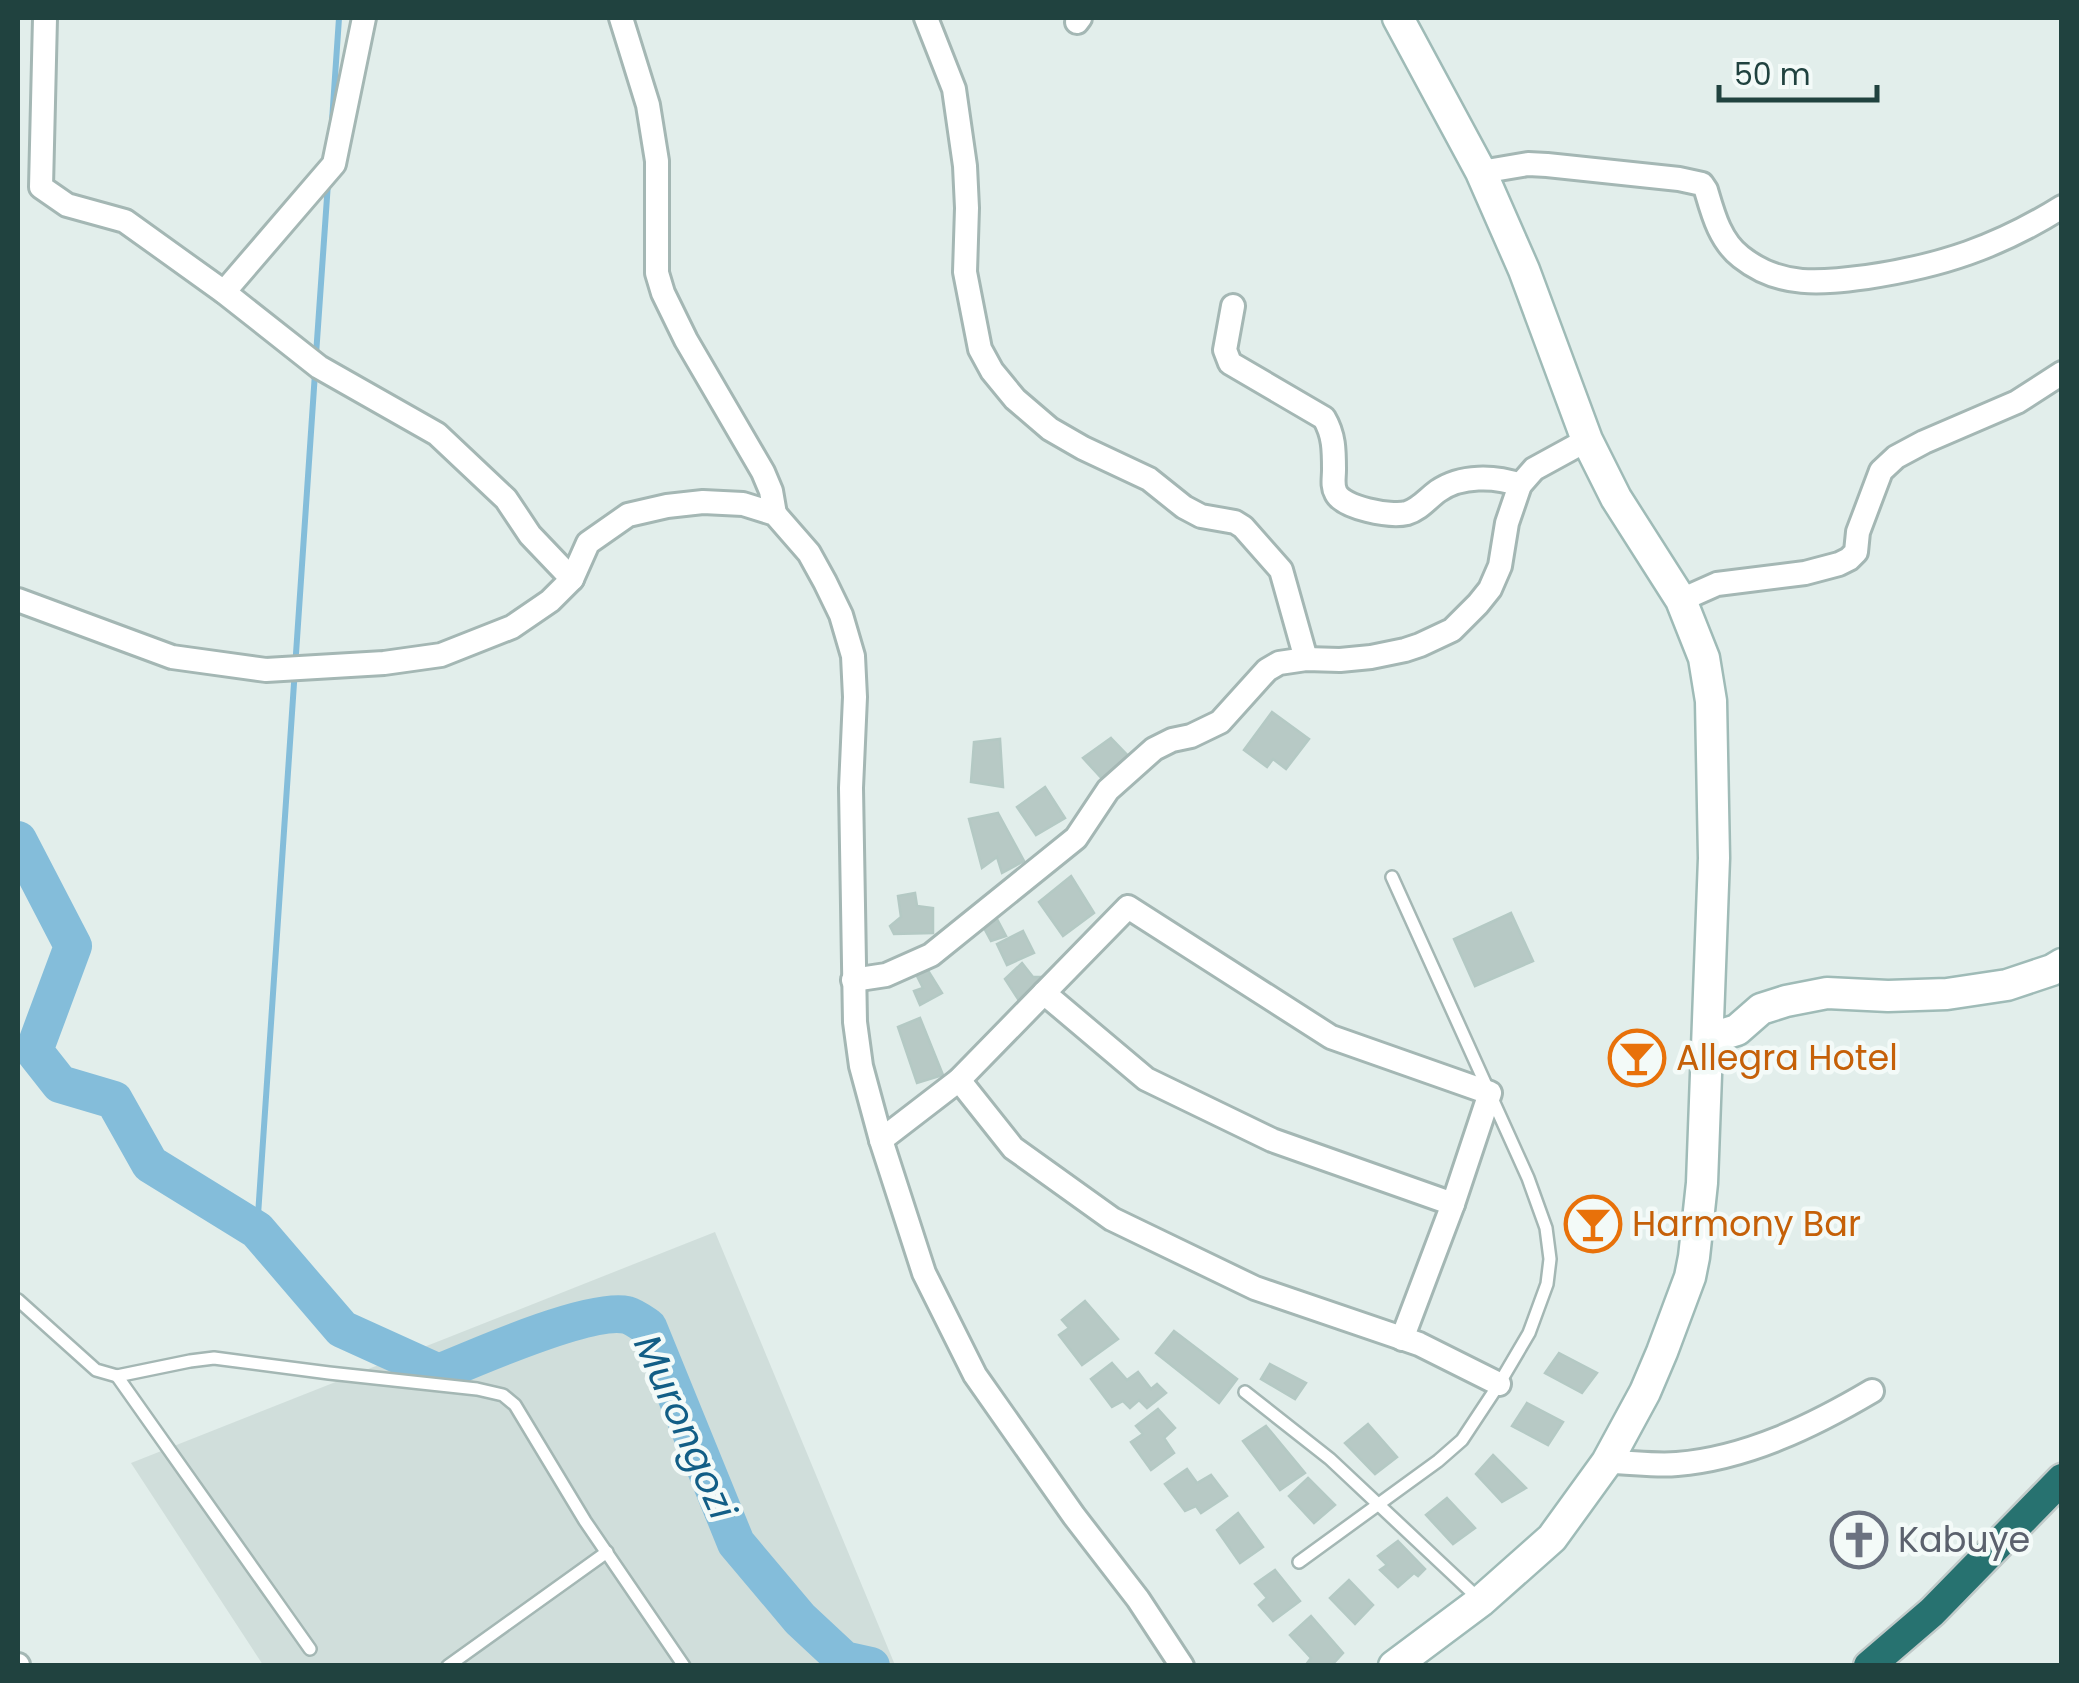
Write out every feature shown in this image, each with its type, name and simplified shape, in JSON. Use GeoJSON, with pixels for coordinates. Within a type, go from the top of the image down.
{"type":"FeatureCollection","features":[{"type":"Feature","properties":{"kind":"highway"},"geometry":{"type":"LineString","coordinates":[[1869,1666],[1932,1612],[2062,1480]]}},
{"type":"Feature","properties":{"kind":"street"},"geometry":{"type":"LineString","coordinates":[[45,18],[42,187],[67,205],[125,221],[319,367],[437,434],[506,498],[530,535],[572,579]]}},
{"type":"Feature","properties":{"kind":"street"},"geometry":{"type":"LineString","coordinates":[[224,292],[334,164],[364,18]]}},
{"type":"Feature","properties":{"kind":"street"},"geometry":{"type":"LineString","coordinates":[[621,18],[648,105],[657,161],[658,273],[663,293],[763,472],[772,490],[775,514]]}},
{"type":"Feature","properties":{"kind":"street"},"geometry":{"type":"LineString","coordinates":[[926,18],[954,88],[965,166],[966,272],[980,349],[992,371],[1015,399],[1050,428],[1149,479],[1201,516],[1243,527],[1281,570],[1306,659]]}},
{"type":"Feature","properties":{"kind":"street"},"geometry":{"type":"LineString","coordinates":[[1394,1666],[1481,1601],[1552,1538],[1607,1462],[1645,1392],[1690,1278],[1702,1182],[1714,858],[1711,701],[1704,658],[1681,600],[1616,498],[1587,440],[1524,270],[1481,172],[1398,18]]}},
{"type":"Feature","properties":{"kind":"street"},"geometry":{"type":"LineString","coordinates":[[1481,172],[1547,165],[1702,184],[1720,230],[1740,257],[1786,278],[1815,284],[1949,261],[2029,228],[2062,207]]}},
{"type":"Feature","properties":{"kind":"street"},"geometry":{"type":"LineString","coordinates":[[1233,306],[1225,350],[1230,363],[1324,418],[1334,444],[1333,488],[1338,497],[1390,515],[1410,512],[1458,482],[1492,478],[1520,485]]}},
{"type":"Feature","properties":{"kind":"street"},"geometry":{"type":"LineString","coordinates":[[1681,600],[1717,584],[1805,573],[1850,558],[1856,552],[1858,532],[1881,471],[1924,442],[2017,402],[2062,373]]}},
{"type":"Feature","properties":{"kind":"street"},"geometry":{"type":"LineString","coordinates":[[853,980],[886,975],[931,954],[1076,838],[1108,790],[1154,749],[1220,722],[1267,670],[1279,663],[1306,659],[1371,657],[1420,645],[1452,630],[1490,589],[1500,566],[1507,523],[1520,485],[1534,469],[1587,440]]}},
{"type":"Feature","properties":{"kind":"street"},"geometry":{"type":"LineString","coordinates":[[18,600],[172,656],[266,670],[384,663],[440,656],[512,626],[550,602],[572,579],[588,542],[628,515],[703,502],[743,504],[775,514],[809,552],[826,582],[853,656],[855,1022],[861,1066],[880,1140],[924,1273],[975,1375],[1182,1666]]}},
{"type":"Feature","properties":{"kind":"street"},"geometry":{"type":"LineString","coordinates":[[880,1140],[959,1080],[1128,907],[1331,1037],[1490,1093],[1402,1339]]}},
{"type":"Feature","properties":{"kind":"street"},"geometry":{"type":"LineString","coordinates":[[1708,1038],[1738,1030],[1761,1009],[1786,1001],[1826,993],[1947,994],[2007,985],[2062,964]]}},
{"type":"Feature","properties":{"kind":"street"},"geometry":{"type":"LineString","coordinates":[[1044,993],[1146,1080],[1272,1140],[1453,1204]]}},
{"type":"Feature","properties":{"kind":"street"},"geometry":{"type":"LineString","coordinates":[[959,1080],[1014,1148],[1112,1218],[1255,1288],[1418,1344],[1499,1384]]}},
{"type":"Feature","properties":{"kind":"street"},"geometry":{"type":"LineString","coordinates":[[1607,1462],[1674,1464],[1712,1460],[1820,1422],[1872,1391]]}},
{"type":"Feature","properties":{"kind":"lane"},"geometry":{"type":"LineString","coordinates":[[1299,1562],[1462,1440],[1529,1332],[1547,1284],[1550,1258],[1546,1228],[1528,1178],[1392,877]]}},
{"type":"Feature","properties":{"kind":"lane"},"geometry":{"type":"LineString","coordinates":[[18,1300],[96,1370],[117,1376],[214,1358],[504,1395],[515,1405],[606,1552],[684,1666]]}},
{"type":"Feature","properties":{"kind":"lane"},"geometry":{"type":"LineString","coordinates":[[117,1376],[310,1650]]}},
{"type":"Feature","properties":{"kind":"lane"},"geometry":{"type":"LineString","coordinates":[[1245,1392],[1330,1459],[1481,1601]]}},
{"type":"Feature","properties":{"kind":"lane"},"geometry":{"type":"LineString","coordinates":[[457,1663],[606,1552]]}},
{"type":"Feature","properties":{"kind":"shaded area"},"geometry":{"type":"Polygon","coordinates":[[[715,1232],[895,1665],[263,1665],[131,1463],[715,1232]]]}},
{"type":"Feature","properties":{"kind":"building"},"geometry":{"type":"Polygon","coordinates":[[[1272,712],[1309,739],[1286,769],[1273,759],[1267,767],[1244,750],[1272,712]]]}},
{"type":"Feature","properties":{"kind":"building"},"geometry":{"type":"Polygon","coordinates":[[[1111,738],[1132,760],[1106,783],[1083,758],[1111,738]]]}},
{"type":"Feature","properties":{"kind":"building"},"geometry":{"type":"Polygon","coordinates":[[[1000,739],[1003,787],[971,782],[974,742],[1000,739]]]}},
{"type":"Feature","properties":{"kind":"building"},"geometry":{"type":"Polygon","coordinates":[[[1045,787],[1065,818],[1036,835],[1017,807],[1045,787]]]}},
{"type":"Feature","properties":{"kind":"building"},"geometry":{"type":"Polygon","coordinates":[[[998,813],[1024,861],[1002,873],[997,857],[982,868],[969,819],[998,813]]]}},
{"type":"Feature","properties":{"kind":"building"},"geometry":{"type":"Polygon","coordinates":[[[1071,876],[1094,913],[1063,936],[1039,902],[1071,876]]]}},
{"type":"Feature","properties":{"kind":"building"},"geometry":{"type":"Polygon","coordinates":[[[915,893],[917,906],[933,908],[933,933],[894,934],[890,926],[901,917],[898,896],[915,893]]]}},
{"type":"Feature","properties":{"kind":"building"},"geometry":{"type":"Polygon","coordinates":[[[1511,913],[1533,961],[1475,986],[1454,939],[1511,913]]]}},
{"type":"Feature","properties":{"kind":"building"},"geometry":{"type":"Polygon","coordinates":[[[997,919],[1006,936],[991,941],[983,926],[997,919]]]}},
{"type":"Feature","properties":{"kind":"building"},"geometry":{"type":"Polygon","coordinates":[[[1023,931],[1034,953],[1007,965],[997,944],[1023,931]]]}},
{"type":"Feature","properties":{"kind":"building"},"geometry":{"type":"Polygon","coordinates":[[[1022,963],[1033,977],[1043,977],[1038,986],[1018,999],[1005,979],[1022,963]]]}},
{"type":"Feature","properties":{"kind":"building"},"geometry":{"type":"Polygon","coordinates":[[[927,969],[942,993],[920,1005],[914,991],[923,988],[916,974],[927,969]]]}},
{"type":"Feature","properties":{"kind":"building"},"geometry":{"type":"Polygon","coordinates":[[[920,1018],[943,1075],[917,1083],[898,1027],[920,1018]]]}},
{"type":"Feature","properties":{"kind":"building"},"geometry":{"type":"Polygon","coordinates":[[[1085,1301],[1118,1339],[1082,1365],[1059,1335],[1069,1328],[1062,1320],[1085,1301]]]}},
{"type":"Feature","properties":{"kind":"building"},"geometry":{"type":"Polygon","coordinates":[[[1174,1331],[1237,1379],[1219,1403],[1156,1353],[1174,1331]]]}},
{"type":"Feature","properties":{"kind":"building"},"geometry":{"type":"Polygon","coordinates":[[[1559,1353],[1597,1373],[1582,1393],[1545,1373],[1559,1353]]]}},
{"type":"Feature","properties":{"kind":"building"},"geometry":{"type":"Polygon","coordinates":[[[1112,1363],[1127,1380],[1138,1372],[1151,1389],[1157,1384],[1166,1393],[1147,1408],[1139,1400],[1130,1408],[1123,1401],[1112,1407],[1091,1379],[1112,1363]]]}},
{"type":"Feature","properties":{"kind":"building"},"geometry":{"type":"Polygon","coordinates":[[[1270,1364],[1306,1383],[1295,1399],[1261,1379],[1270,1364]]]}},
{"type":"Feature","properties":{"kind":"building"},"geometry":{"type":"Polygon","coordinates":[[[1527,1403],[1563,1422],[1548,1445],[1512,1426],[1527,1403]]]}},
{"type":"Feature","properties":{"kind":"building"},"geometry":{"type":"Polygon","coordinates":[[[1158,1409],[1175,1428],[1164,1438],[1174,1453],[1151,1470],[1131,1442],[1143,1434],[1136,1426],[1158,1409]]]}},
{"type":"Feature","properties":{"kind":"building"},"geometry":{"type":"Polygon","coordinates":[[[1368,1424],[1397,1457],[1375,1474],[1345,1443],[1368,1424]]]}},
{"type":"Feature","properties":{"kind":"building"},"geometry":{"type":"Polygon","coordinates":[[[1266,1426],[1305,1473],[1280,1490],[1243,1441],[1266,1426]]]}},
{"type":"Feature","properties":{"kind":"building"},"geometry":{"type":"Polygon","coordinates":[[[1493,1455],[1526,1488],[1502,1502],[1476,1474],[1493,1455]]]}},
{"type":"Feature","properties":{"kind":"building"},"geometry":{"type":"Polygon","coordinates":[[[1187,1469],[1197,1483],[1211,1475],[1227,1496],[1201,1513],[1196,1506],[1185,1511],[1165,1484],[1187,1469]]]}},
{"type":"Feature","properties":{"kind":"building"},"geometry":{"type":"Polygon","coordinates":[[[1308,1478],[1335,1505],[1314,1523],[1289,1496],[1308,1478]]]}},
{"type":"Feature","properties":{"kind":"building"},"geometry":{"type":"Polygon","coordinates":[[[1447,1498],[1475,1528],[1453,1544],[1426,1515],[1447,1498]]]}},
{"type":"Feature","properties":{"kind":"building"},"geometry":{"type":"Polygon","coordinates":[[[1238,1513],[1263,1547],[1240,1563],[1217,1530],[1238,1513]]]}},
{"type":"Feature","properties":{"kind":"building"},"geometry":{"type":"Polygon","coordinates":[[[1398,1541],[1425,1569],[1398,1587],[1380,1570],[1387,1565],[1378,1556],[1398,1541]]]}},
{"type":"Feature","properties":{"kind":"building"},"geometry":{"type":"Polygon","coordinates":[[[1275,1570],[1300,1601],[1273,1621],[1259,1605],[1267,1598],[1255,1584],[1275,1570]]]}},
{"type":"Feature","properties":{"kind":"building"},"geometry":{"type":"Polygon","coordinates":[[[1349,1580],[1373,1605],[1355,1624],[1330,1598],[1349,1580]]]}},
{"type":"Feature","properties":{"kind":"building"},"geometry":{"type":"Polygon","coordinates":[[[1311,1616],[1343,1653],[1331,1666],[1305,1666],[1311,1658],[1290,1635],[1311,1616]]]}},
{"type":"Feature","properties":{"kind":"waterway"},"geometry":{"type":"LineString","coordinates":[[332,121],[339,18]]}},
{"type":"Feature","properties":{"kind":"waterway"},"geometry":{"type":"LineString","coordinates":[[316,355],[328,183]]}},
{"type":"Feature","properties":{"kind":"waterway"},"geometry":{"type":"LineString","coordinates":[[257,1230],[315,373]]}},
{"type":"Feature","properties":{"kind":"waterway","name":"Murongozi"},"geometry":{"type":"LineString","coordinates":[[18,840],[73,946],[34,1051],[60,1084],[114,1100],[150,1164],[257,1230],[342,1329],[439,1373],[587,1318],[627,1315],[648,1327],[736,1543],[800,1619],[844,1660],[871,1666]]}},
{"type":"Feature","properties":{"kind":"place","name":"Allegra Hotel"},"geometry":{"type":"Point","coordinates":[1637,1058]}},
{"type":"Feature","properties":{"kind":"place","name":"Harmony Bar"},"geometry":{"type":"Point","coordinates":[1593,1224]}},
{"type":"Feature","properties":{"kind":"place","name":"Kabuye"},"geometry":{"type":"Point","coordinates":[1859,1540]}}]}
